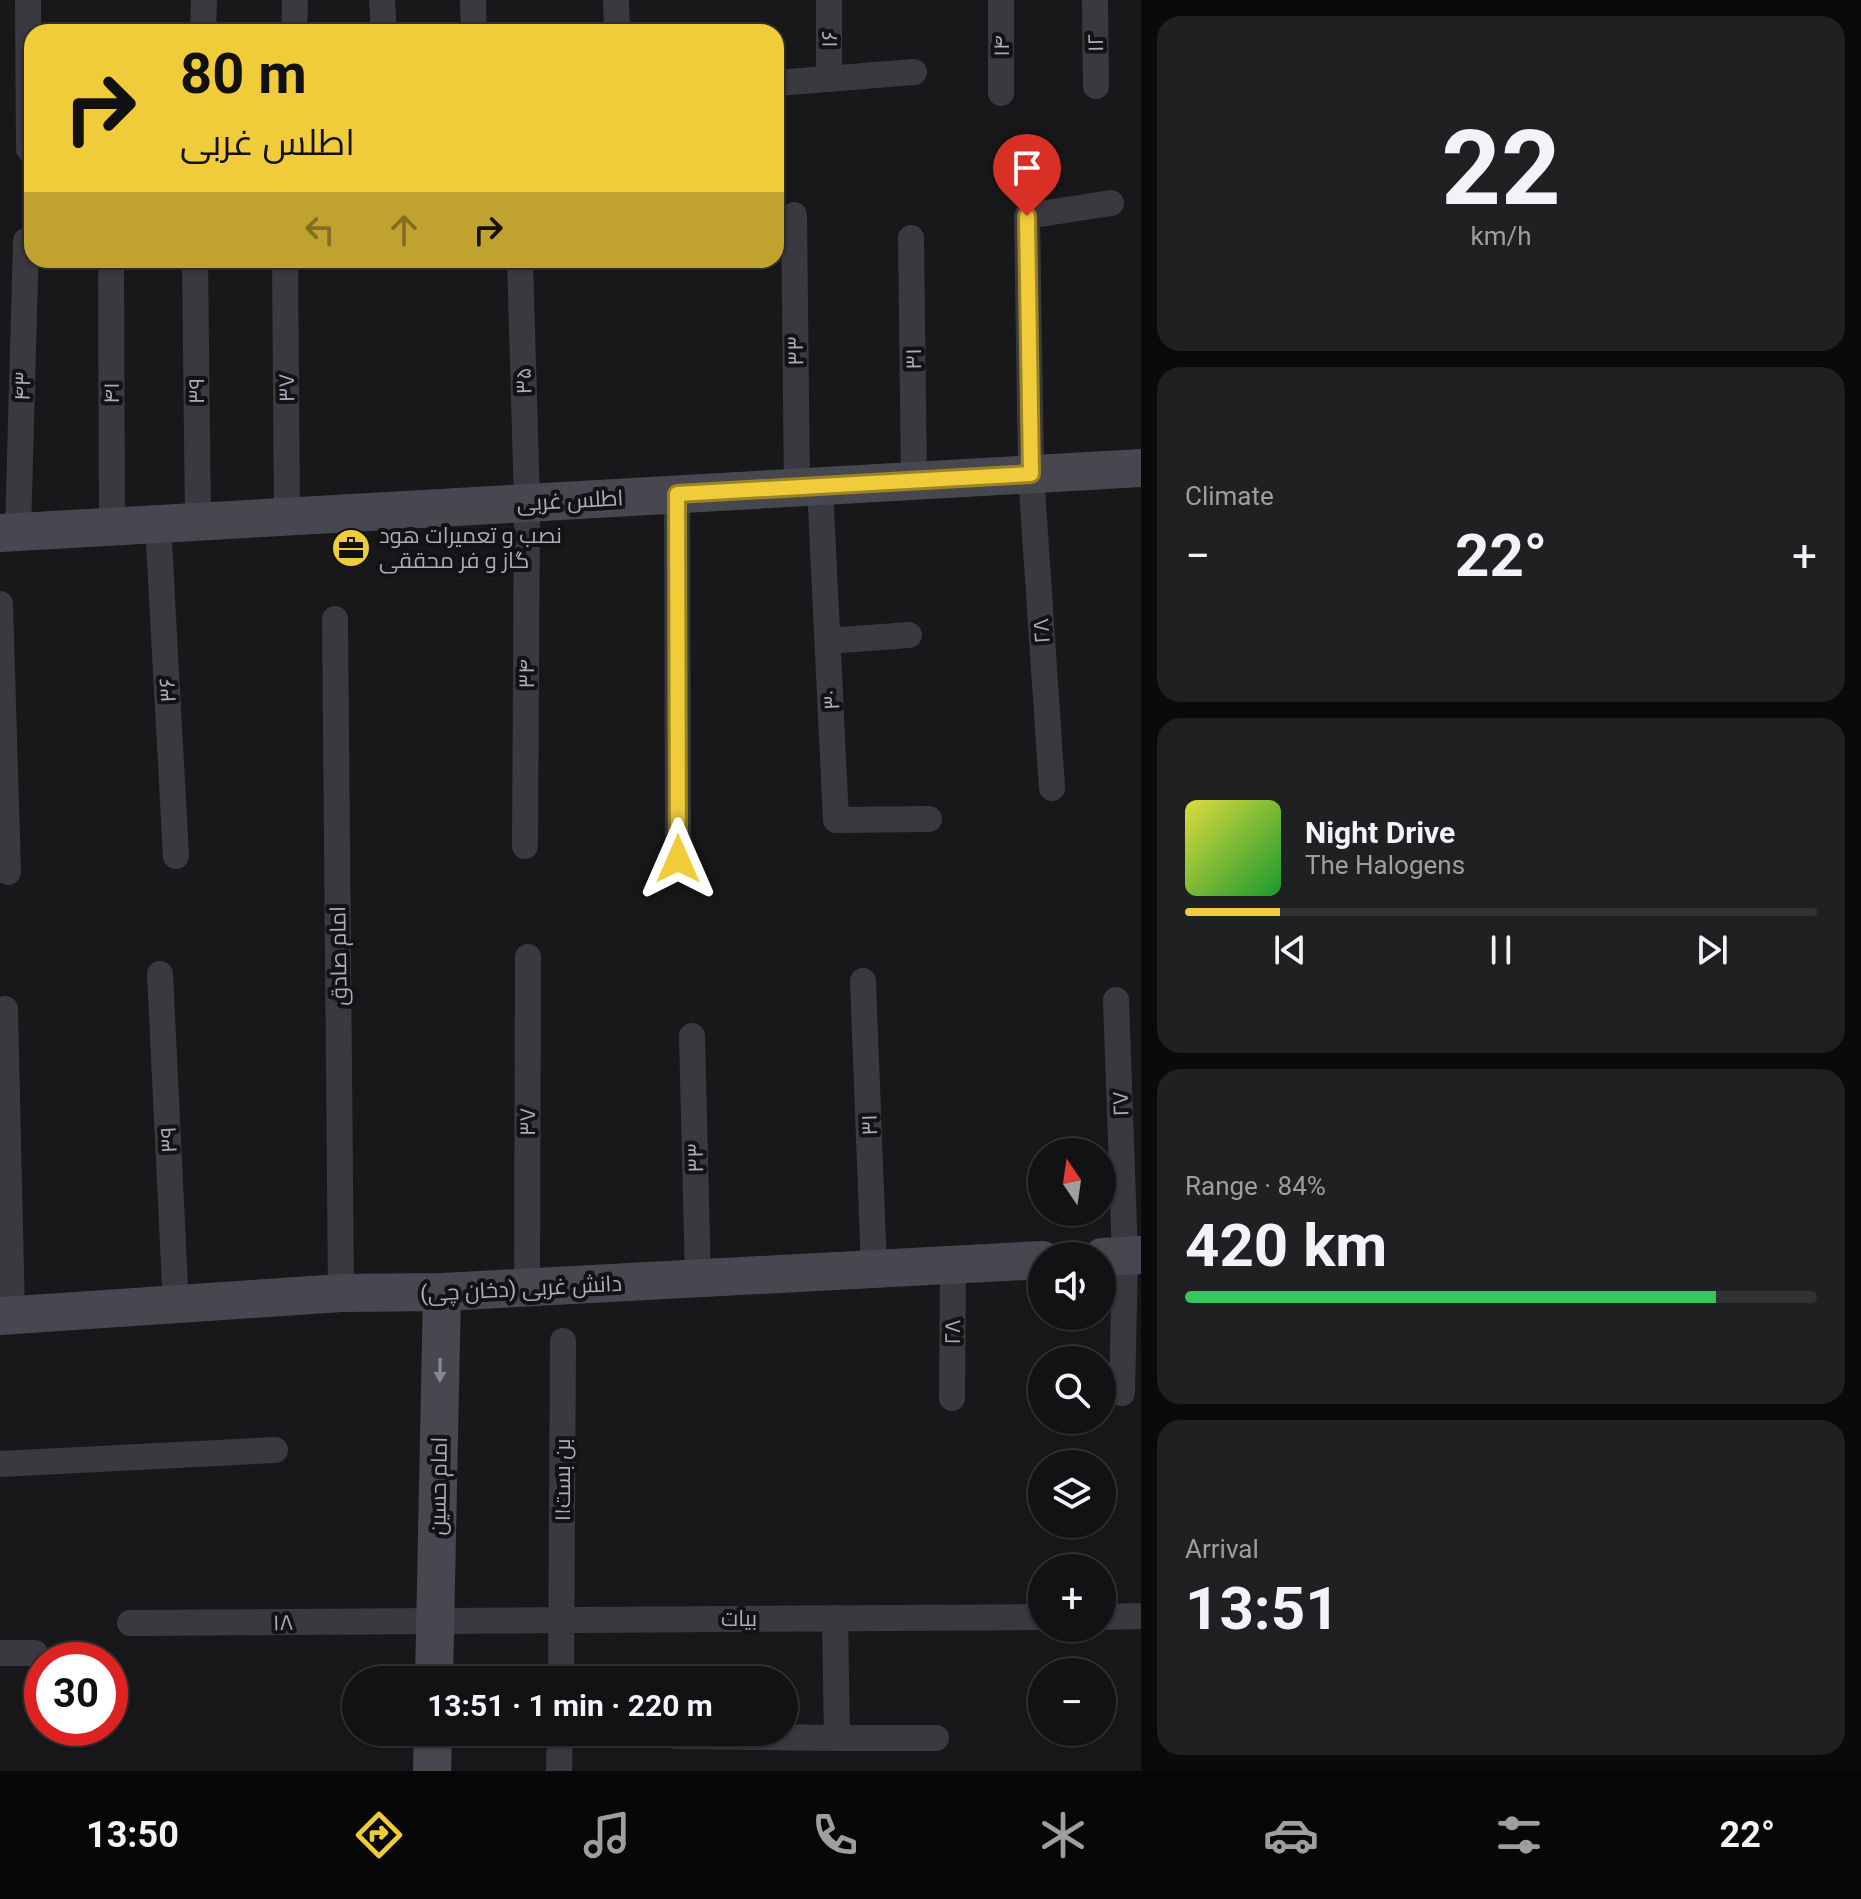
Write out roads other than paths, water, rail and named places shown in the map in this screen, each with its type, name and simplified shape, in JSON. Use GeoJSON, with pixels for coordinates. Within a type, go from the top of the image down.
{"type":"FeatureCollection","features":[{"type":"Feature","properties":{"kind":"street"},"geometry":{"type":"LineString","coordinates":[[28,0],[29,24]]}},
{"type":"Feature","properties":{"kind":"street"},"geometry":{"type":"LineString","coordinates":[[203,24],[204,0]]}},
{"type":"Feature","properties":{"kind":"street"},"geometry":{"type":"LineString","coordinates":[[294,24],[295,0]]}},
{"type":"Feature","properties":{"kind":"street"},"geometry":{"type":"LineString","coordinates":[[382,0],[384,24]]}},
{"type":"Feature","properties":{"kind":"street"},"geometry":{"type":"LineString","coordinates":[[473,0],[474,24]]}},
{"type":"Feature","properties":{"kind":"street"},"geometry":{"type":"LineString","coordinates":[[616,0],[617,24]]}},
{"type":"Feature","properties":{"kind":"street","name":"۱۶"},"geometry":{"type":"LineString","coordinates":[[829,0],[829,79]]}},
{"type":"Feature","properties":{"kind":"street","name":"۱۴"},"geometry":{"type":"LineString","coordinates":[[1001,0],[1001,93]]}},
{"type":"Feature","properties":{"kind":"street","name":"۱۲"},"geometry":{"type":"LineString","coordinates":[[1095,0],[1096,86]]}},
{"type":"Feature","properties":{"kind":"street"},"geometry":{"type":"LineString","coordinates":[[784,82],[914,72]]}},
{"type":"Feature","properties":{"kind":"street","name":"۲۸"},"geometry":{"type":"LineString","coordinates":[[1052,788],[1031,474],[1027,216],[1111,203]]}},
{"type":"Feature","properties":{"kind":"street","name":"۳۳"},"geometry":{"type":"LineString","coordinates":[[794,215],[808,487]]}},
{"type":"Feature","properties":{"kind":"street","name":"۳۱"},"geometry":{"type":"LineString","coordinates":[[911,238],[914,481]]}},
{"type":"Feature","properties":{"kind":"street","name":"۴۳"},"geometry":{"type":"LineString","coordinates":[[9,532],[24,268]]}},
{"type":"Feature","properties":{"kind":"street","name":"۴۱"},"geometry":{"type":"LineString","coordinates":[[111,268],[112,526]]}},
{"type":"Feature","properties":{"kind":"street","name":"۳۹"},"geometry":{"type":"LineString","coordinates":[[195,268],[198,521]]}},
{"type":"Feature","properties":{"kind":"street","name":"۳۷"},"geometry":{"type":"LineString","coordinates":[[285,268],[287,516]]}},
{"type":"Feature","properties":{"kind":"street","name":"۳۵"},"geometry":{"type":"LineString","coordinates":[[520,268],[527,502]]}},
{"type":"Feature","properties":{"kind":"street","name":"اطلس غربی"},"geometry":{"type":"LineString","coordinates":[[9,532],[1141,468]]}},
{"type":"Feature","properties":{"kind":"street","name":"۳۰"},"geometry":{"type":"LineString","coordinates":[[808,487],[828,641],[836,820],[929,819]]}},
{"type":"Feature","properties":{"kind":"street"},"geometry":{"type":"LineString","coordinates":[[677,494],[678,859]]}},
{"type":"Feature","properties":{"kind":"street","name":"۳۴"},"geometry":{"type":"LineString","coordinates":[[525,846],[527,502]]}},
{"type":"Feature","properties":{"kind":"street","name":"۳۶"},"geometry":{"type":"LineString","coordinates":[[158,524],[176,856]]}},
{"type":"Feature","properties":{"kind":"street"},"geometry":{"type":"LineString","coordinates":[[0,604],[8,872]]}},
{"type":"Feature","properties":{"kind":"street","name":"امام صادق"},"geometry":{"type":"LineString","coordinates":[[335,619],[341,1293]]}},
{"type":"Feature","properties":{"kind":"street"},"geometry":{"type":"LineString","coordinates":[[828,641],[909,635]]}},
{"type":"Feature","properties":{"kind":"street","name":"۳۷"},"geometry":{"type":"LineString","coordinates":[[527,1288],[528,957]]}},
{"type":"Feature","properties":{"kind":"street","name":"۳۹"},"geometry":{"type":"LineString","coordinates":[[160,974],[176,1307]]}},
{"type":"Feature","properties":{"kind":"street","name":"۳۱"},"geometry":{"type":"LineString","coordinates":[[863,981],[874,1269]]}},
{"type":"Feature","properties":{"kind":"street","name":"۲۷"},"geometry":{"type":"LineString","coordinates":[[1116,1000],[1123,1256],[1122,1393]]}},
{"type":"Feature","properties":{"kind":"street"},"geometry":{"type":"LineString","coordinates":[[5,1009],[6,1316]]}},
{"type":"Feature","properties":{"kind":"street","name":"۳۳"},"geometry":{"type":"LineString","coordinates":[[692,1036],[698,1279]]}},
{"type":"Feature","properties":{"kind":"street","name":"دانش غربی (دخان چی)"},"geometry":{"type":"LineString","coordinates":[[6,1316],[176,1307],[341,1293],[442,1292],[1028,1261]]}},
{"type":"Feature","properties":{"kind":"street","name":"۲۸"},"geometry":{"type":"LineString","coordinates":[[952,1398],[953,1265]]}},
{"type":"Feature","properties":{"kind":"street","name":"امام حسین"},"geometry":{"type":"LineString","coordinates":[[434,1666],[442,1292]]}},
{"type":"Feature","properties":{"kind":"street","name":"بن بست۱۱"},"geometry":{"type":"LineString","coordinates":[[561,1666],[563,1341]]}},
{"type":"Feature","properties":{"kind":"street"},"geometry":{"type":"LineString","coordinates":[[0,1464],[275,1450]]}},
{"type":"Feature","properties":{"kind":"street"},"geometry":{"type":"LineString","coordinates":[[1116,1617],[1141,1616]]}},
{"type":"Feature","properties":{"kind":"street","name":"بیات"},"geometry":{"type":"LineString","coordinates":[[435,1620],[1028,1617]]}},
{"type":"Feature","properties":{"kind":"street"},"geometry":{"type":"LineString","coordinates":[[835,1618],[837,1738]]}},
{"type":"Feature","properties":{"kind":"street","name":"۱۸"},"geometry":{"type":"LineString","coordinates":[[130,1623],[435,1620]]}},
{"type":"Feature","properties":{"kind":"street"},"geometry":{"type":"LineString","coordinates":[[0,1653],[24,1653]]}},
{"type":"Feature","properties":{"kind":"street"},"geometry":{"type":"LineString","coordinates":[[798,1738],[936,1738]]}},
{"type":"Feature","properties":{"kind":"street"},"geometry":{"type":"LineString","coordinates":[[432,1771],[433,1746]]}},
{"type":"Feature","properties":{"kind":"street"},"geometry":{"type":"LineString","coordinates":[[559,1771],[560,1746]]}},
{"type":"Feature","properties":{"kind":"place","name":"نصب و تعمیرات هود گاز و فر محققی"},"geometry":{"type":"Point","coordinates":[351,548]}}]}
